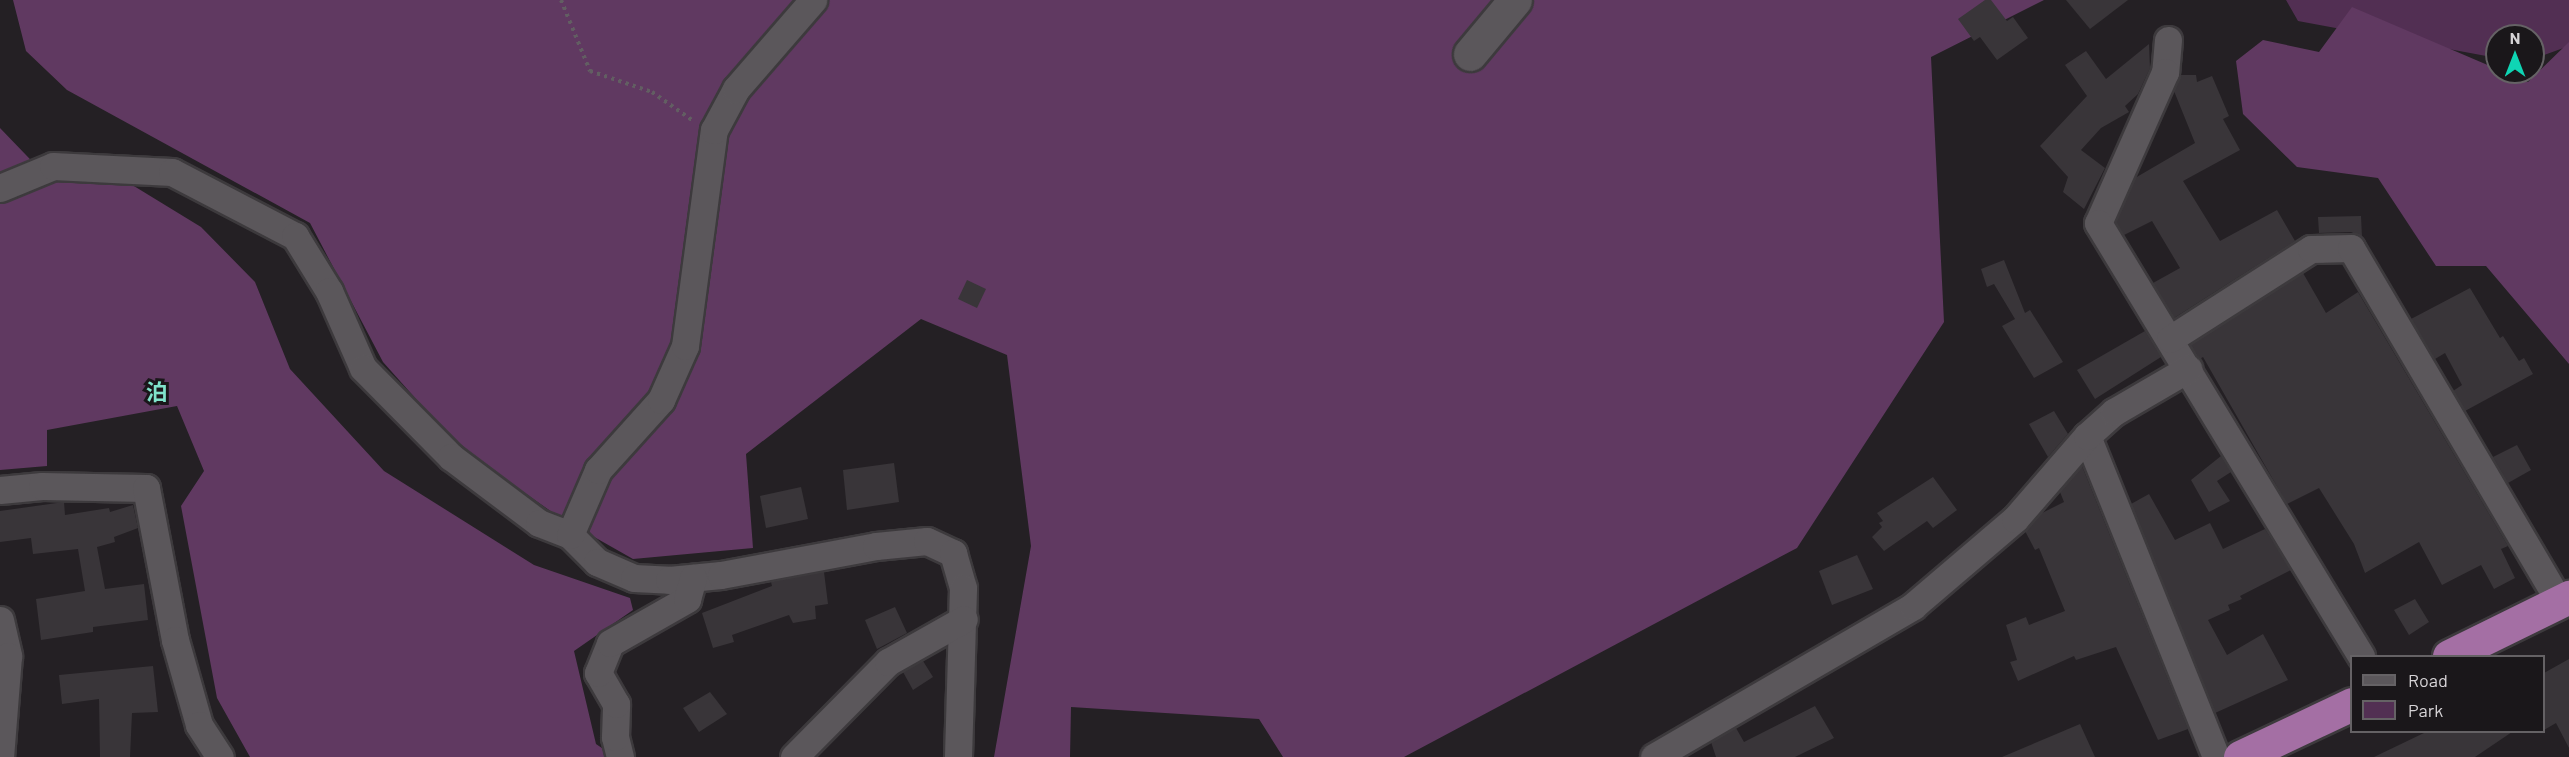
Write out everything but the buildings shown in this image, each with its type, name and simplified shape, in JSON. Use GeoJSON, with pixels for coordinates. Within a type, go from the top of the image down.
{"type":"FeatureCollection","features":[{"type":"Feature","properties":{"kind":"highway"},"geometry":{"type":"LineString","coordinates":[[2453,655],[2564,600]]}},
{"type":"Feature","properties":{"kind":"highway"},"geometry":{"type":"LineString","coordinates":[[2240,757],[2350,705]]}},
{"type":"Feature","properties":{"kind":"street"},"geometry":{"type":"LineString","coordinates":[[570,536],[598,470],[661,400],[685,346],[714,130],[736,89],[813,0]]}},
{"type":"Feature","properties":{"kind":"street"},"geometry":{"type":"LineString","coordinates":[[1470,54],[1515,0]]}},
{"type":"Feature","properties":{"kind":"street"},"geometry":{"type":"LineString","coordinates":[[2168,40],[2165,72],[2098,223],[2360,655]]}},
{"type":"Feature","properties":{"kind":"street"},"geometry":{"type":"LineString","coordinates":[[0,188],[53,166],[172,172],[295,236],[329,291],[363,368],[451,456],[539,523],[570,536],[597,562],[634,578],[693,578],[876,546],[927,541],[953,553],[963,588],[964,619],[958,757]]}},
{"type":"Feature","properties":{"kind":"street"},"geometry":{"type":"LineString","coordinates":[[2170,339],[2311,249],[2351,248],[2564,600]]}},
{"type":"Feature","properties":{"kind":"street"},"geometry":{"type":"LineString","coordinates":[[1654,757],[1913,606],[2015,519],[2087,436],[2114,412],[2188,369]]}},
{"type":"Feature","properties":{"kind":"street"},"geometry":{"type":"LineString","coordinates":[[2087,436],[2216,757]]}},
{"type":"Feature","properties":{"kind":"street"},"geometry":{"type":"LineString","coordinates":[[0,490],[42,486],[146,488],[175,640],[199,725],[220,757]]}},
{"type":"Feature","properties":{"kind":"street"},"geometry":{"type":"LineString","coordinates":[[620,757],[615,737],[616,705],[598,673],[610,643],[687,599],[693,578]]}},
{"type":"Feature","properties":{"kind":"street"},"geometry":{"type":"LineString","coordinates":[[794,757],[888,662],[964,619]]}},
{"type":"Feature","properties":{"kind":"street"},"geometry":{"type":"LineString","coordinates":[[0,620],[8,656],[0,757]]}},
{"type":"Feature","properties":{"kind":"path"},"geometry":{"type":"LineString","coordinates":[[561,0],[590,70],[652,92],[690,119],[714,130]]}},
{"type":"Feature","properties":{"kind":"green space"},"geometry":{"type":"Polygon","coordinates":[[[2286,0],[2569,0],[2569,46],[2545,55],[2545,24],[2485,24],[2485,56],[2298,21],[2286,0]]]}},
{"type":"Feature","properties":{"kind":"shaded area"},"geometry":{"type":"Polygon","coordinates":[[[13,0],[2044,0],[1931,57],[1944,322],[1797,548],[1404,757],[1283,757],[1259,719],[1071,707],[1070,757],[994,757],[1031,546],[1007,355],[921,319],[746,454],[753,548],[633,559],[559,517],[458,446],[383,362],[310,223],[67,90],[26,51],[13,0]]]}},
{"type":"Feature","properties":{"kind":"shaded area"},"geometry":{"type":"Polygon","coordinates":[[[2352,7],[2485,64],[2485,84],[2545,84],[2545,65],[2569,42],[2569,364],[2486,266],[2436,266],[2378,178],[2297,167],[2243,114],[2236,61],[2263,40],[2319,52],[2352,7]]]}},
{"type":"Feature","properties":{"kind":"shaded area"},"geometry":{"type":"Polygon","coordinates":[[[0,128],[52,182],[129,183],[201,227],[255,282],[290,369],[384,471],[534,565],[630,598],[633,610],[574,651],[596,744],[615,757],[250,757],[217,698],[181,506],[204,471],[177,406],[47,430],[47,466],[0,470],[0,128]]]}},
{"type":"Feature","properties":{"kind":"district","name":"泊"},"geometry":{"type":"Point","coordinates":[157,392]}}]}
